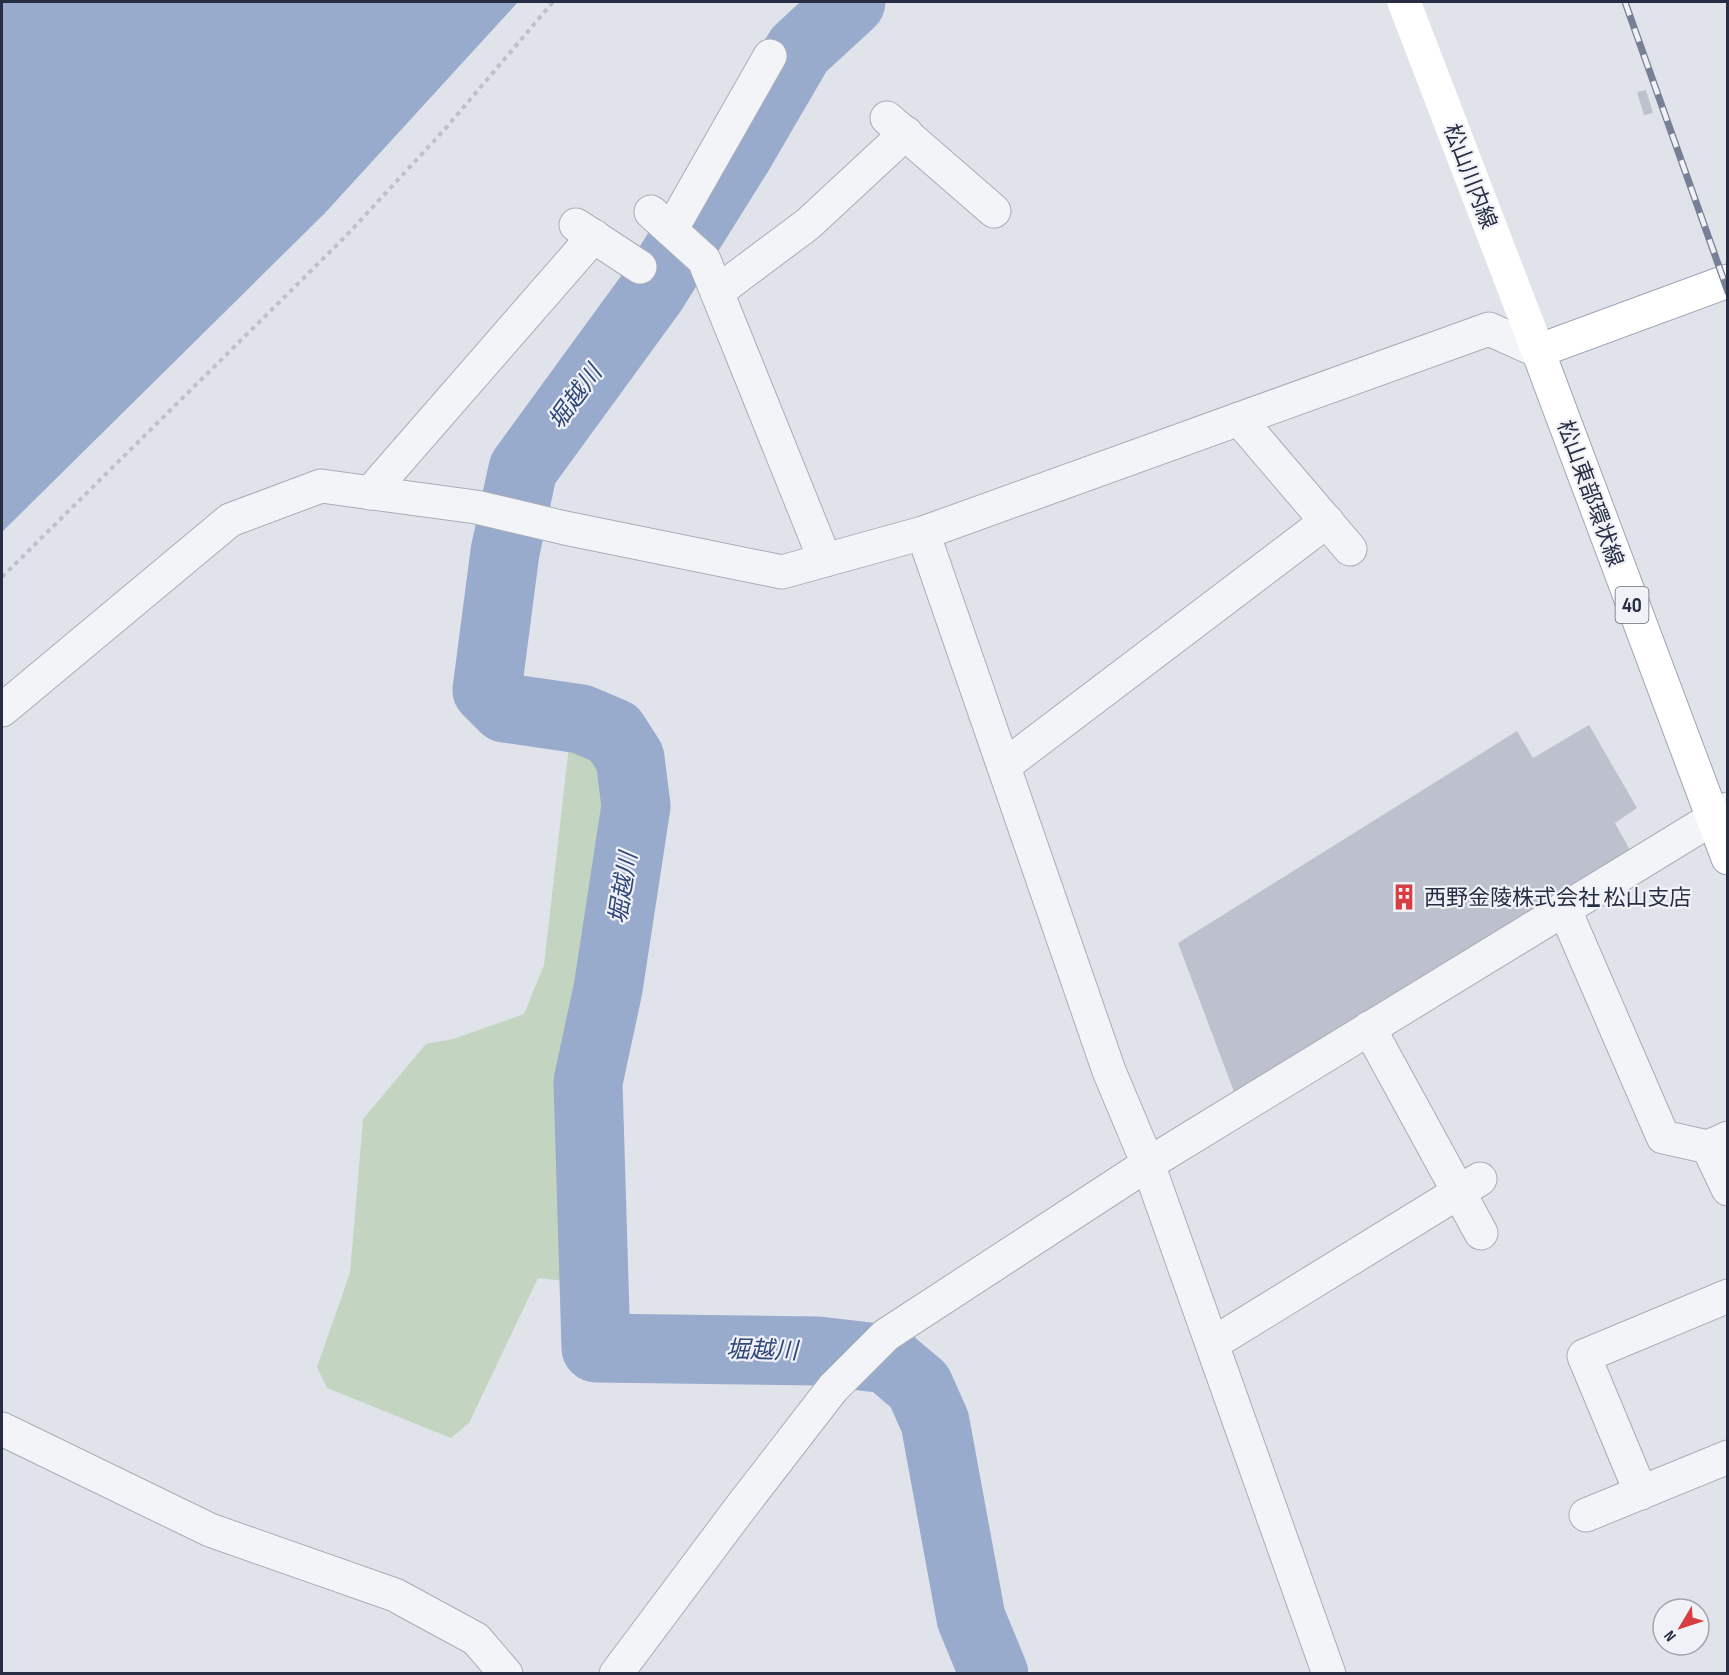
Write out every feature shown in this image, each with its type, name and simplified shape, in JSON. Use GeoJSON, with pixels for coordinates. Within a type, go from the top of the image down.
{"type":"FeatureCollection","features":[{"type":"Feature","properties":{"kind":"main road","name":"松山川内線"},"geometry":{"type":"LineString","coordinates":[[1404,2],[1538,351]]}},
{"type":"Feature","properties":{"kind":"main road"},"geometry":{"type":"LineString","coordinates":[[1538,351],[1728,281]]}},
{"type":"Feature","properties":{"kind":"main road","name":"松山東部環状線"},"geometry":{"type":"LineString","coordinates":[[1538,351],[1720,814],[1728,858]]}},
{"type":"Feature","properties":{"kind":"street"},"geometry":{"type":"LineString","coordinates":[[770,56],[661,221],[704,260],[825,560]]}},
{"type":"Feature","properties":{"kind":"street"},"geometry":{"type":"LineString","coordinates":[[717,292],[808,224],[897,125],[994,211]]}},
{"type":"Feature","properties":{"kind":"street"},"geometry":{"type":"LineString","coordinates":[[370,493],[585,231],[640,267]]}},
{"type":"Feature","properties":{"kind":"street"},"geometry":{"type":"LineString","coordinates":[[2,710],[230,520],[321,486],[476,507],[565,528],[782,572],[923,533],[1489,329],[1538,351]]}},
{"type":"Feature","properties":{"kind":"street"},"geometry":{"type":"LineString","coordinates":[[1239,419],[1350,549]]}},
{"type":"Feature","properties":{"kind":"street"},"geometry":{"type":"LineString","coordinates":[[1004,766],[1327,521]]}},
{"type":"Feature","properties":{"kind":"street"},"geometry":{"type":"LineString","coordinates":[[923,533],[1109,1071],[1148,1164],[1329,1674]]}},
{"type":"Feature","properties":{"kind":"street"},"geometry":{"type":"LineString","coordinates":[[616,1674],[741,1506],[833,1388],[886,1335],[1148,1164],[1720,814]]}},
{"type":"Feature","properties":{"kind":"street"},"geometry":{"type":"LineString","coordinates":[[1564,908],[1663,1137],[1718,1142],[1728,1189]]}},
{"type":"Feature","properties":{"kind":"street"},"geometry":{"type":"LineString","coordinates":[[1369,1028],[1469,1186],[1481,1233]]}},
{"type":"Feature","properties":{"kind":"street"},"geometry":{"type":"LineString","coordinates":[[1212,1344],[1469,1186]]}},
{"type":"Feature","properties":{"kind":"street"},"geometry":{"type":"LineString","coordinates":[[1641,1493],[1584,1356],[1728,1296]]}},
{"type":"Feature","properties":{"kind":"street"},"geometry":{"type":"LineString","coordinates":[[2,1429],[210,1530],[395,1594],[476,1639],[506,1674]]}},
{"type":"Feature","properties":{"kind":"street"},"geometry":{"type":"LineString","coordinates":[[1586,1515],[1728,1457]]}},
{"type":"Feature","properties":{"kind":"path"},"geometry":{"type":"LineString","coordinates":[[2,577],[345,237],[445,129],[553,2]]}},
{"type":"Feature","properties":{"kind":"green space"},"geometry":{"type":"Polygon","coordinates":[[[588,740],[616,764],[623,806],[578,1082],[574,1282],[538,1278],[469,1423],[451,1438],[327,1388],[317,1367],[350,1273],[363,1119],[426,1044],[453,1039],[524,1014],[544,965],[569,746],[588,740]]]}},
{"type":"Feature","properties":{"kind":"water"},"geometry":{"type":"Polygon","coordinates":[[[2,2],[518,2],[325,213],[2,532],[2,2]]]}},
{"type":"Feature","properties":{"kind":"building"},"geometry":{"type":"Polygon","coordinates":[[[1646,90],[1653,113],[1644,115],[1637,92],[1646,90]]]}},
{"type":"Feature","properties":{"kind":"building","name":"西野金陵株式会社 松山支店"},"geometry":{"type":"Polygon","coordinates":[[[1589,725],[1637,808],[1615,823],[1631,852],[1236,1097],[1178,943],[1517,731],[1533,758],[1589,725]]]}},
{"type":"Feature","properties":{"kind":"waterway","name":"堀越川"},"geometry":{"type":"LineString","coordinates":[[851,2],[799,50],[739,153],[652,292],[523,469],[505,552],[487,690],[505,708],[581,719],[614,733],[630,758],[636,806],[608,989],[588,1082],[596,1348],[818,1351],[887,1359],[919,1386],[935,1422],[971,1618],[994,1674]]}},
{"type":"Feature","properties":{"kind":"railway"},"geometry":{"type":"LineString","coordinates":[[1625,2],[1728,292]]}},
{"type":"Feature","properties":{"kind":"place","name":"西野金陵株式会社 松山支店"},"geometry":{"type":"Point","coordinates":[1404,897]}}]}
